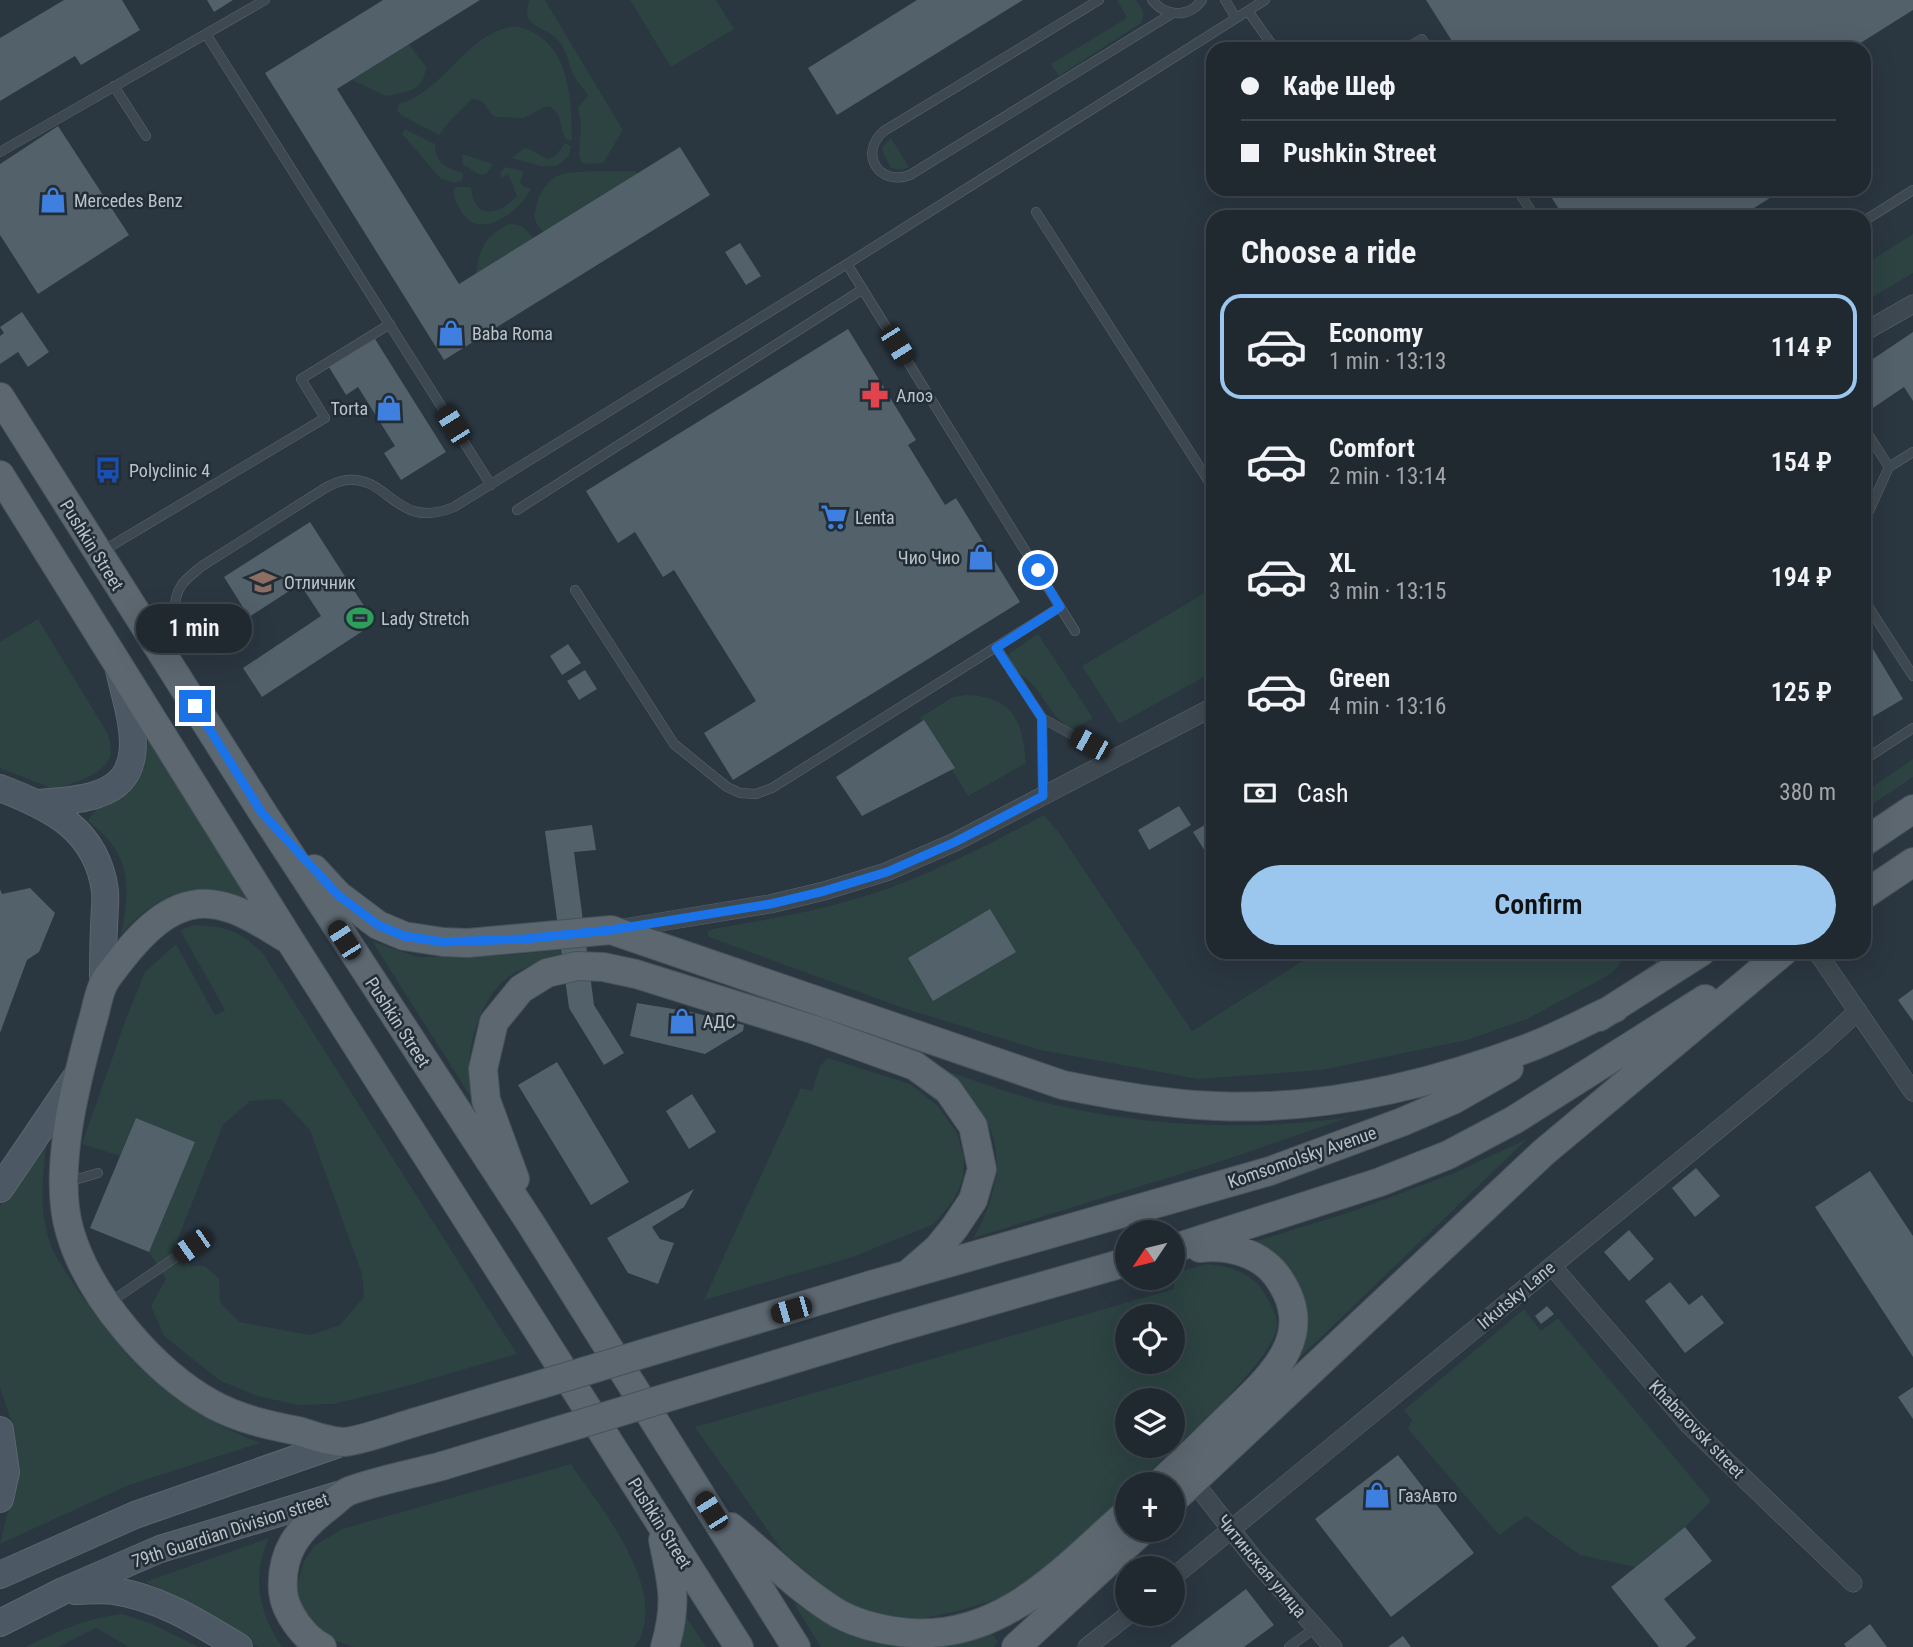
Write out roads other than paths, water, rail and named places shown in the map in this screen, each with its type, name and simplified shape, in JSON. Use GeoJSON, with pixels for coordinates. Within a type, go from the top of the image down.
{"type":"FeatureCollection","features":[{"type":"Feature","properties":{"kind":"main road","name":"Pushkin Street"},"geometry":{"type":"LineString","coordinates":[[0,397],[262,813],[531,1224],[796,1647]]}},
{"type":"Feature","properties":{"kind":"main road","name":"Pushkin Street"},"geometry":{"type":"LineString","coordinates":[[0,475],[291,942],[739,1647]]}},
{"type":"Feature","properties":{"kind":"main road"},"geometry":{"type":"LineString","coordinates":[[39,803],[101,794],[127,773],[134,753],[133,734],[117,663]]}},
{"type":"Feature","properties":{"kind":"main road"},"geometry":{"type":"LineString","coordinates":[[0,788],[39,803],[76,829],[88,843],[99,864],[105,892],[103,983],[79,1073],[63,1183],[69,1231],[84,1266],[129,1335],[178,1381],[212,1404],[247,1420],[344,1442]]}},
{"type":"Feature","properties":{"kind":"main road"},"geometry":{"type":"LineString","coordinates":[[1871,837],[1913,809]]}},
{"type":"Feature","properties":{"kind":"main road"},"geometry":{"type":"LineString","coordinates":[[262,813],[338,895],[378,925],[404,936],[468,943],[611,930],[1063,1085],[1140,1100],[1218,1106],[1295,1104],[1368,1093],[1440,1078],[1531,1047],[1615,1008]]}},
{"type":"Feature","properties":{"kind":"main road"},"geometry":{"type":"LineString","coordinates":[[1871,890],[1913,862]]}},
{"type":"Feature","properties":{"kind":"main road"},"geometry":{"type":"LineString","coordinates":[[103,983],[133,943],[158,921],[183,907],[208,904],[227,907],[250,916],[291,942]]}},
{"type":"Feature","properties":{"kind":"main road"},"geometry":{"type":"LineString","coordinates":[[1185,1246],[1380,1182],[1448,1155],[1514,1120],[1770,959]]}},
{"type":"Feature","properties":{"kind":"main road"},"geometry":{"type":"LineString","coordinates":[[1187,1474],[1544,1152],[1773,959]]}},
{"type":"Feature","properties":{"kind":"main road","name":"Komsomolsky Avenue"},"geometry":{"type":"LineString","coordinates":[[344,1442],[871,1285],[1270,1171],[1453,1100],[1615,1008],[1662,963]]}},
{"type":"Feature","properties":{"kind":"main road"},"geometry":{"type":"LineString","coordinates":[[531,1224],[486,1100],[483,1069],[494,1022],[521,989],[547,973],[578,967],[603,967],[673,984],[815,1030],[915,1066],[948,1090],[973,1126],[982,1169],[973,1200],[955,1227],[938,1248],[906,1275]]}},
{"type":"Feature","properties":{"kind":"main road"},"geometry":{"type":"LineString","coordinates":[[0,1189],[79,1073]]}},
{"type":"Feature","properties":{"kind":"main road"},"geometry":{"type":"LineString","coordinates":[[1185,1249],[1234,1248],[1254,1257],[1272,1271],[1286,1289],[1293,1317],[1288,1348],[1274,1373],[1185,1478]]}},
{"type":"Feature","properties":{"kind":"main road"},"geometry":{"type":"LineString","coordinates":[[322,1647],[313,1643],[296,1621],[284,1596],[282,1567],[291,1546],[311,1520],[347,1492],[1115,1265]]}},
{"type":"Feature","properties":{"kind":"main road"},"geometry":{"type":"LineString","coordinates":[[0,1430],[6,1472],[0,1499]]}},
{"type":"Feature","properties":{"kind":"main road"},"geometry":{"type":"LineString","coordinates":[[0,1575],[135,1515],[344,1442]]}},
{"type":"Feature","properties":{"kind":"main road","name":"79th Guardian Division street"},"geometry":{"type":"LineString","coordinates":[[0,1623],[63,1591],[160,1549],[347,1492]]}},
{"type":"Feature","properties":{"kind":"main road"},"geometry":{"type":"LineString","coordinates":[[711,1511],[795,1581],[839,1613],[872,1629],[928,1634],[964,1629],[987,1622],[1011,1609],[1042,1588],[1115,1524]]}},
{"type":"Feature","properties":{"kind":"main road"},"geometry":{"type":"LineString","coordinates":[[660,1524],[674,1594],[672,1623],[665,1647]]}},
{"type":"Feature","properties":{"kind":"main road"},"geometry":{"type":"LineString","coordinates":[[1016,1647],[1130,1542]]}},
{"type":"Feature","properties":{"kind":"main road"},"geometry":{"type":"LineString","coordinates":[[63,1591],[113,1590],[151,1600],[205,1626],[239,1647]]}},
{"type":"Feature","properties":{"kind":"street"},"geometry":{"type":"LineString","coordinates":[[1871,328],[1913,304]]}},
{"type":"Feature","properties":{"kind":"street"},"geometry":{"type":"LineString","coordinates":[[611,930],[770,904],[877,875],[955,842],[1206,711]]}},
{"type":"Feature","properties":{"kind":"street"},"geometry":{"type":"LineString","coordinates":[[1822,959],[1913,1092]]}},
{"type":"Feature","properties":{"kind":"street","name":"Irkutsky Lane"},"geometry":{"type":"LineString","coordinates":[[1185,1568],[1821,1045],[1858,1011]]}},
{"type":"Feature","properties":{"kind":"street","name":"Khabarovsk street"},"geometry":{"type":"LineString","coordinates":[[1552,1266],[1690,1426],[1853,1583]]}},
{"type":"Feature","properties":{"kind":"street","name":"Читинская улица"},"geometry":{"type":"LineString","coordinates":[[1187,1474],[1231,1531],[1333,1647]]}},
{"type":"Feature","properties":{"kind":"street"},"geometry":{"type":"LineString","coordinates":[[1087,1647],[1115,1625]]}},
{"type":"Feature","properties":{"kind":"lane"},"geometry":{"type":"LineString","coordinates":[[0,152],[265,0]]}},
{"type":"Feature","properties":{"kind":"lane"},"geometry":{"type":"LineString","coordinates":[[1099,0],[884,131],[874,143],[873,159],[876,166],[888,177],[910,175],[1173,13]]}},
{"type":"Feature","properties":{"kind":"lane"},"geometry":{"type":"LineString","coordinates":[[1153,0],[1164,11],[1173,13],[1191,10],[1202,0]]}},
{"type":"Feature","properties":{"kind":"lane"},"geometry":{"type":"LineString","coordinates":[[1225,0],[1236,18]]}},
{"type":"Feature","properties":{"kind":"lane"},"geometry":{"type":"LineString","coordinates":[[172,671],[174,613],[179,589],[187,579],[202,566],[321,490],[339,481],[351,479],[364,482],[406,508],[427,515],[454,507],[847,264],[1265,0]]}},
{"type":"Feature","properties":{"kind":"lane"},"geometry":{"type":"LineString","coordinates":[[1248,11],[1270,42]]}},
{"type":"Feature","properties":{"kind":"lane"},"geometry":{"type":"LineString","coordinates":[[206,34],[491,485]]}},
{"type":"Feature","properties":{"kind":"lane"},"geometry":{"type":"LineString","coordinates":[[114,86],[146,136]]}},
{"type":"Feature","properties":{"kind":"lane"},"geometry":{"type":"LineString","coordinates":[[1871,217],[1913,190]]}},
{"type":"Feature","properties":{"kind":"lane"},"geometry":{"type":"LineString","coordinates":[[1036,212],[1206,477]]}},
{"type":"Feature","properties":{"kind":"lane"},"geometry":{"type":"LineString","coordinates":[[847,264],[1075,631]]}},
{"type":"Feature","properties":{"kind":"lane"},"geometry":{"type":"LineString","coordinates":[[517,510],[863,289]]}},
{"type":"Feature","properties":{"kind":"lane"},"geometry":{"type":"LineString","coordinates":[[98,554],[325,418],[301,379],[390,324]]}},
{"type":"Feature","properties":{"kind":"lane"},"geometry":{"type":"LineString","coordinates":[[1871,439],[1889,467]]}},
{"type":"Feature","properties":{"kind":"lane"},"geometry":{"type":"LineString","coordinates":[[1871,507],[1889,467],[1913,452]]}},
{"type":"Feature","properties":{"kind":"lane"},"geometry":{"type":"LineString","coordinates":[[575,590],[674,744],[727,787],[740,793],[756,794],[772,788],[1060,607]]}},
{"type":"Feature","properties":{"kind":"lane"},"geometry":{"type":"LineString","coordinates":[[1871,611],[1913,676]]}},
{"type":"Feature","properties":{"kind":"lane"},"geometry":{"type":"LineString","coordinates":[[996,648],[1042,718],[1115,758]]}},
{"type":"Feature","properties":{"kind":"lane"},"geometry":{"type":"LineString","coordinates":[[1042,718],[1043,796]]}},
{"type":"Feature","properties":{"kind":"lane"},"geometry":{"type":"LineString","coordinates":[[1871,755],[1913,728]]}},
{"type":"Feature","properties":{"kind":"lane"},"geometry":{"type":"LineString","coordinates":[[63,1183],[98,1173]]}},
{"type":"Feature","properties":{"kind":"lane"},"geometry":{"type":"LineString","coordinates":[[107,1304],[192,1246]]}},
{"type":"Feature","properties":{"kind":"lane"},"geometry":{"type":"LineString","coordinates":[[1289,1647],[1315,1628]]}},
{"type":"Feature","properties":{"kind":"place","name":"Mercedes Benz"},"geometry":{"type":"Point","coordinates":[53,200]}},
{"type":"Feature","properties":{"kind":"place","name":"Baba Roma"},"geometry":{"type":"Point","coordinates":[451,333]}},
{"type":"Feature","properties":{"kind":"place","name":"Алоэ"},"geometry":{"type":"Point","coordinates":[875,395]}},
{"type":"Feature","properties":{"kind":"place","name":"Torta"},"geometry":{"type":"Point","coordinates":[389,408]}},
{"type":"Feature","properties":{"kind":"place","name":"Polyclinic 4"},"geometry":{"type":"Point","coordinates":[108,470]}},
{"type":"Feature","properties":{"kind":"place","name":"Lenta"},"geometry":{"type":"Point","coordinates":[834,517]}},
{"type":"Feature","properties":{"kind":"place","name":"Чио Чио"},"geometry":{"type":"Point","coordinates":[981,557]}},
{"type":"Feature","properties":{"kind":"place","name":"Отличник"},"geometry":{"type":"Point","coordinates":[263,582]}},
{"type":"Feature","properties":{"kind":"place","name":"Lady Stretch"},"geometry":{"type":"Point","coordinates":[360,618]}},
{"type":"Feature","properties":{"kind":"place","name":"АДС"},"geometry":{"type":"Point","coordinates":[682,1021]}},
{"type":"Feature","properties":{"kind":"place","name":"ГазАвто"},"geometry":{"type":"Point","coordinates":[1377,1495]}}]}
